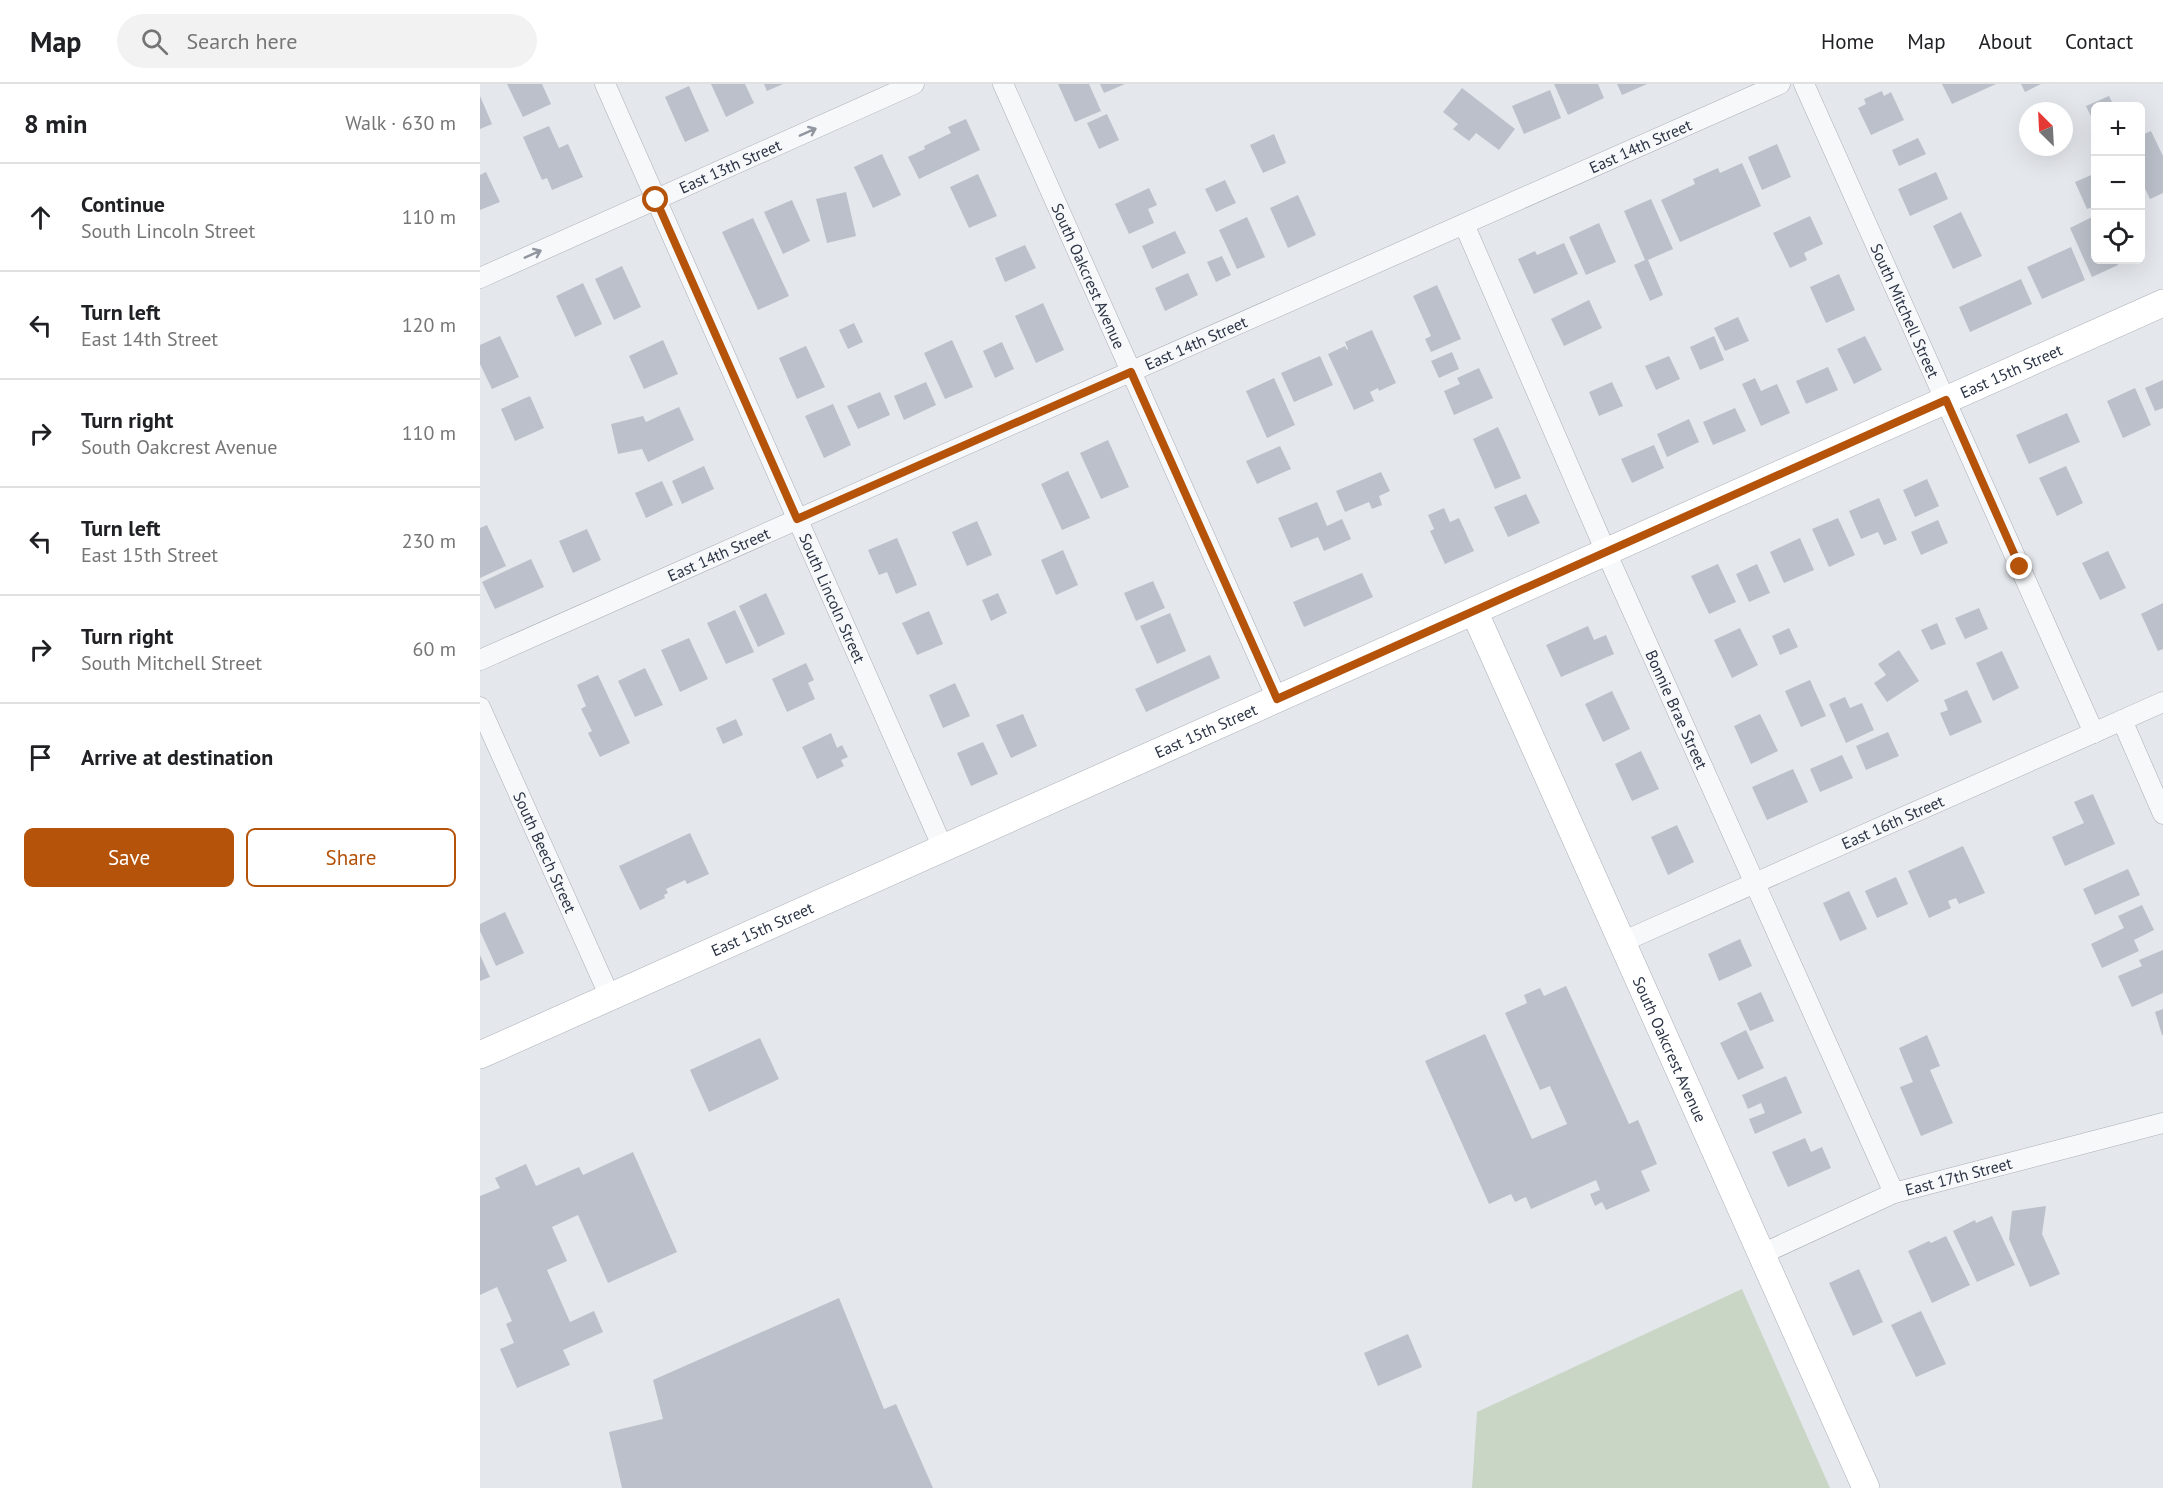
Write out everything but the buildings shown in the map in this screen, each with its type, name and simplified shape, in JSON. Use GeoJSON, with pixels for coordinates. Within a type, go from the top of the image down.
{"type":"FeatureCollection","features":[{"type":"Feature","properties":{"kind":"main road","name":"East 15th Street"},"geometry":{"type":"LineString","coordinates":[[480,1055],[2163,303]]}},
{"type":"Feature","properties":{"kind":"main road","name":"South Oakcrest Avenue"},"geometry":{"type":"LineString","coordinates":[[1474,611],[1866,1488]]}},
{"type":"Feature","properties":{"kind":"street","name":"South Lincoln Street"},"geometry":{"type":"LineString","coordinates":[[605,84],[943,848]]}},
{"type":"Feature","properties":{"kind":"street","name":"East 13th Street"},"geometry":{"type":"LineString","coordinates":[[480,278],[915,84]]}},
{"type":"Feature","properties":{"kind":"street","name":"South Oakcrest Avenue"},"geometry":{"type":"LineString","coordinates":[[1003,84],[1277,699]]}},
{"type":"Feature","properties":{"kind":"street","name":"East 14th Street"},"geometry":{"type":"LineString","coordinates":[[480,660],[1780,84]]}},
{"type":"Feature","properties":{"kind":"street","name":"South Mitchell Street"},"geometry":{"type":"LineString","coordinates":[[1804,84],[2094,733]]}},
{"type":"Feature","properties":{"kind":"street","name":"Bonnie Brae Street"},"geometry":{"type":"LineString","coordinates":[[1464,224],[1606,552],[1894,1193]]}},
{"type":"Feature","properties":{"kind":"street","name":"East 16th Street"},"geometry":{"type":"LineString","coordinates":[[1622,942],[2163,702]]}},
{"type":"Feature","properties":{"kind":"street","name":"South Beech Street"},"geometry":{"type":"LineString","coordinates":[[480,707],[610,997]]}},
{"type":"Feature","properties":{"kind":"street"},"geometry":{"type":"LineString","coordinates":[[2122,720],[2163,814]]}},
{"type":"Feature","properties":{"kind":"street","name":"East 17th Street"},"geometry":{"type":"LineString","coordinates":[[1761,1254],[1894,1193],[2163,1123]]}},
{"type":"Feature","properties":{"kind":"green space"},"geometry":{"type":"Polygon","coordinates":[[[1742,1289],[1830,1488],[1472,1488],[1477,1412],[1742,1289]]]}},
{"type":"Feature","properties":{"kind":"route"},"geometry":{"type":"LineString","coordinates":[[656,200],[797,519],[1131,372],[1277,699],[1946,400],[2020,567]]}}]}
